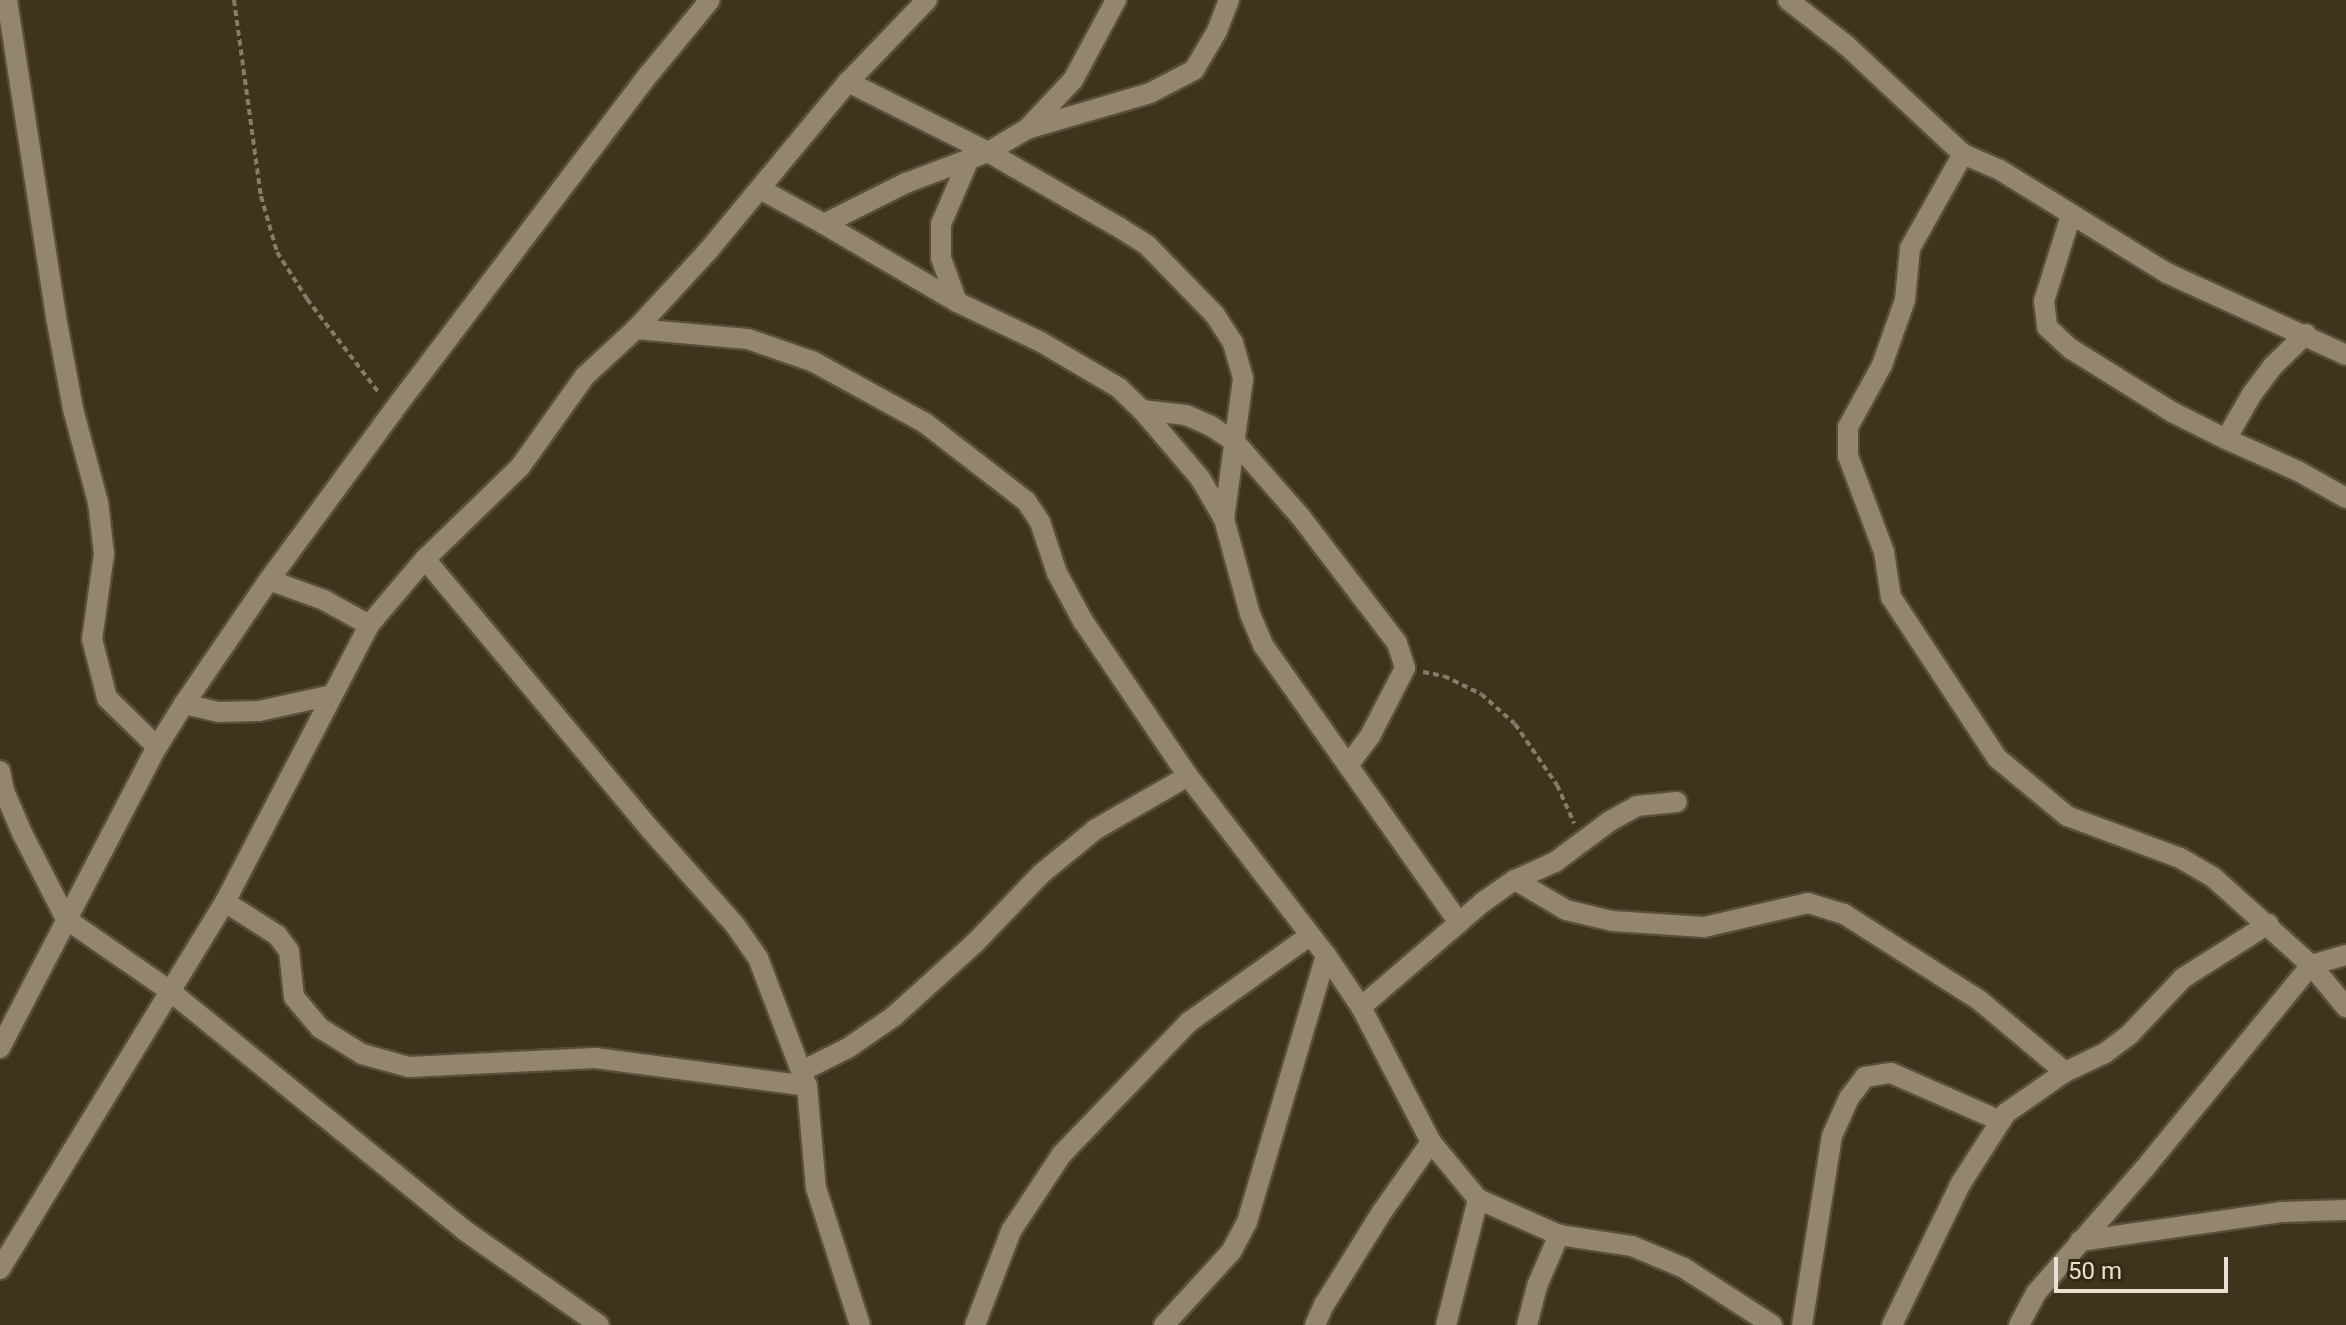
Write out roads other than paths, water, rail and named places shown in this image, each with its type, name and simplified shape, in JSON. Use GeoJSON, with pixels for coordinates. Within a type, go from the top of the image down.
{"type":"FeatureCollection","features":[{"type":"Feature","properties":{"kind":"street"},"geometry":{"type":"LineString","coordinates":[[7,0],[56,317],[73,409],[98,502],[104,554],[92,639],[107,698],[157,747]]}},
{"type":"Feature","properties":{"kind":"street"},"geometry":{"type":"LineString","coordinates":[[0,1048],[157,747],[184,704],[269,580],[393,411],[650,73],[710,0]]}},
{"type":"Feature","properties":{"kind":"street"},"geometry":{"type":"LineString","coordinates":[[0,1269],[225,902],[369,625],[425,559],[520,467],[585,376],[636,329],[708,251],[848,82],[927,0]]}},
{"type":"Feature","properties":{"kind":"street"},"geometry":{"type":"LineString","coordinates":[[824,224],[906,183],[978,155],[1027,129],[1150,93],[1194,70],[1217,31],[1229,0]]}},
{"type":"Feature","properties":{"kind":"street"},"geometry":{"type":"LineString","coordinates":[[1788,0],[1846,45],[1963,154],[2000,170],[2167,273],[2306,334],[2346,355]]}},
{"type":"Feature","properties":{"kind":"street"},"geometry":{"type":"LineString","coordinates":[[1027,129],[1073,80],[1109,2]]}},
{"type":"Feature","properties":{"kind":"street"},"geometry":{"type":"LineString","coordinates":[[848,82],[1147,245],[1215,315],[1233,343],[1243,379],[1224,519]]}},
{"type":"Feature","properties":{"kind":"street"},"geometry":{"type":"LineString","coordinates":[[1963,154],[1910,248],[1905,300],[1882,365],[1848,427],[1848,456],[1884,552],[1891,597],[1997,758],[2067,816],[2180,858],[2214,878],[2311,965],[2346,1007]]}},
{"type":"Feature","properties":{"kind":"street"},"geometry":{"type":"LineString","coordinates":[[957,302],[941,258],[941,224],[978,155]]}},
{"type":"Feature","properties":{"kind":"street"},"geometry":{"type":"LineString","coordinates":[[760,189],[957,302],[1041,342],[1119,388],[1142,410],[1200,478],[1224,519],[1250,614],[1263,645],[1459,923]]}},
{"type":"Feature","properties":{"kind":"street"},"geometry":{"type":"LineString","coordinates":[[2071,215],[2044,301],[2047,327],[2071,349],[2174,413],[2298,471],[2346,498]]}},
{"type":"Feature","properties":{"kind":"street"},"geometry":{"type":"LineString","coordinates":[[636,329],[748,339],[814,362],[925,423],[990,470],[1026,501],[1040,522],[1057,573],[1083,621],[1128,682],[1188,776],[1326,955],[1361,1007],[1431,1142],[1478,1199],[1559,1235],[1632,1246],[1684,1268],[1772,1325]]}},
{"type":"Feature","properties":{"kind":"street"},"geometry":{"type":"LineString","coordinates":[[2226,439],[2266,375],[2306,334]]}},
{"type":"Feature","properties":{"kind":"street"},"geometry":{"type":"LineString","coordinates":[[1142,410],[1186,415],[1211,426],[1236,443],[1300,516],[1397,643],[1405,668],[1370,736],[1349,764]]}},
{"type":"Feature","properties":{"kind":"street"},"geometry":{"type":"LineString","coordinates":[[425,559],[650,829],[735,925],[758,958],[804,1079],[816,1188],[860,1325]]}},
{"type":"Feature","properties":{"kind":"street"},"geometry":{"type":"LineString","coordinates":[[269,580],[324,600],[369,625]]}},
{"type":"Feature","properties":{"kind":"street"},"geometry":{"type":"LineString","coordinates":[[184,704],[218,712],[259,711],[332,695]]}},
{"type":"Feature","properties":{"kind":"street"},"geometry":{"type":"LineString","coordinates":[[0,771],[4,791],[22,833],[66,919],[170,991],[464,1230],[599,1325]]}},
{"type":"Feature","properties":{"kind":"street"},"geometry":{"type":"LineString","coordinates":[[225,902],[277,935],[289,951],[294,997],[320,1028],[362,1054],[409,1067],[595,1058],[804,1079],[893,1017],[975,943],[1041,874],[1096,829],[1188,776]]}},
{"type":"Feature","properties":{"kind":"street"},"geometry":{"type":"LineString","coordinates":[[1361,1007],[1459,923],[1515,880],[1555,862],[1610,821],[1637,806],[1677,802]]}},
{"type":"Feature","properties":{"kind":"street"},"geometry":{"type":"LineString","coordinates":[[1515,880],[1566,910],[1612,921],[1704,927],[1808,903],[1844,914],[1979,1000],[2065,1072]]}},
{"type":"Feature","properties":{"kind":"street"},"geometry":{"type":"LineString","coordinates":[[1892,1325],[1961,1183],[2001,1121],[2065,1072],[2105,1053],[2129,1035],[2183,978],[2268,924]]}},
{"type":"Feature","properties":{"kind":"street"},"geometry":{"type":"LineString","coordinates":[[975,1325],[1011,1231],[1062,1154],[1189,1022],[1309,936]]}},
{"type":"Feature","properties":{"kind":"street"},"geometry":{"type":"LineString","coordinates":[[1164,1325],[1231,1252],[1247,1222],[1326,955]]}},
{"type":"Feature","properties":{"kind":"street"},"geometry":{"type":"LineString","coordinates":[[2019,1325],[2036,1293],[2311,965],[2346,955]]}},
{"type":"Feature","properties":{"kind":"street"},"geometry":{"type":"LineString","coordinates":[[1802,1325],[1832,1136],[1849,1098],[1865,1077],[1891,1073],[2001,1121]]}},
{"type":"Feature","properties":{"kind":"street"},"geometry":{"type":"LineString","coordinates":[[1315,1325],[1324,1305],[1382,1212],[1431,1142]]}},
{"type":"Feature","properties":{"kind":"street"},"geometry":{"type":"LineString","coordinates":[[1446,1325],[1478,1199]]}},
{"type":"Feature","properties":{"kind":"street"},"geometry":{"type":"LineString","coordinates":[[2080,1241],[2281,1212],[2346,1210]]}},
{"type":"Feature","properties":{"kind":"street"},"geometry":{"type":"LineString","coordinates":[[1527,1325],[1537,1286],[1559,1235]]}}]}
